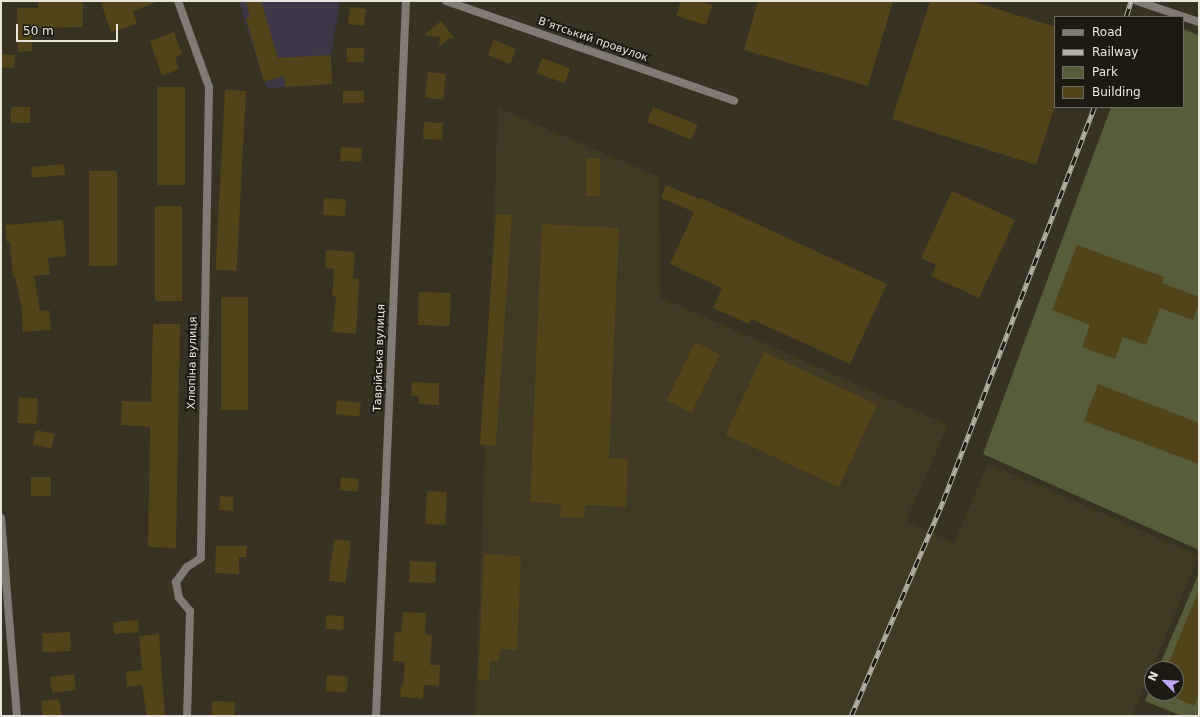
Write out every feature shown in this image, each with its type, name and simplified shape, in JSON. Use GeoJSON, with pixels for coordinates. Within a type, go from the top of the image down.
{"type":"FeatureCollection","features":[{"type":"Feature","properties":{"kind":"street","name":"Хлюпіна вулиця"},"geometry":{"type":"LineString","coordinates":[[178,1],[210,87],[201,558],[186,567],[176,582],[180,598],[190,611],[187,716]]}},
{"type":"Feature","properties":{"kind":"street","name":"Таврійська вулиця"},"geometry":{"type":"LineString","coordinates":[[376,716],[406,1]]}},
{"type":"Feature","properties":{"kind":"street","name":"В’ятський провулок"},"geometry":{"type":"LineString","coordinates":[[446,1],[734,101]]}},
{"type":"Feature","properties":{"kind":"street"},"geometry":{"type":"LineString","coordinates":[[1137,1],[1181,16]]}},
{"type":"Feature","properties":{"kind":"street"},"geometry":{"type":"LineString","coordinates":[[1184,17],[1199,22]]}},
{"type":"Feature","properties":{"kind":"street"},"geometry":{"type":"LineString","coordinates":[[1,518],[17,716]]}},
{"type":"Feature","properties":{"kind":"shaded area"},"geometry":{"type":"Polygon","coordinates":[[[239,1],[340,1],[331,55],[332,84],[268,88],[264,82],[239,1]]]}},
{"type":"Feature","properties":{"kind":"shaded area"},"geometry":{"type":"Polygon","coordinates":[[[498,108],[659,177],[660,297],[948,425],[906,521],[954,543],[988,463],[1199,556],[1155,661],[1144,661],[1144,687],[1132,716],[475,716],[498,108]]]}},
{"type":"Feature","properties":{"kind":"green space"},"geometry":{"type":"Polygon","coordinates":[[[1184,29],[1199,35],[1199,550],[983,454],[1111,108],[1184,108],[1184,29]]]}},
{"type":"Feature","properties":{"kind":"green space"},"geometry":{"type":"Polygon","coordinates":[[[1199,573],[1199,716],[1182,716],[1145,701],[1184,701],[1184,661],[1161,661],[1199,573]]]}},
{"type":"Feature","properties":{"kind":"building"},"geometry":{"type":"Polygon","coordinates":[[[38,1],[83,1],[83,27],[31,28],[32,51],[18,52],[17,8],[38,8],[38,1]]]}},
{"type":"Feature","properties":{"kind":"building"},"geometry":{"type":"Polygon","coordinates":[[[107,1],[157,2],[133,11],[137,24],[111,32],[101,3],[107,1]]]}},
{"type":"Feature","properties":{"kind":"building"},"geometry":{"type":"Polygon","coordinates":[[[246,1],[261,1],[278,58],[331,55],[332,84],[285,87],[284,76],[264,82],[246,18],[250,17],[246,1]]]}},
{"type":"Feature","properties":{"kind":"building"},"geometry":{"type":"Polygon","coordinates":[[[681,1],[700,1],[712,5],[706,25],[676,16],[681,1]]]}},
{"type":"Feature","properties":{"kind":"building"},"geometry":{"type":"Polygon","coordinates":[[[758,1],[893,1],[868,86],[744,50],[758,1]]]}},
{"type":"Feature","properties":{"kind":"building"},"geometry":{"type":"Polygon","coordinates":[[[930,1],[972,1],[1054,27],[1054,108],[1036,165],[892,119],[930,1]]]}},
{"type":"Feature","properties":{"kind":"building"},"geometry":{"type":"Polygon","coordinates":[[[350,7],[366,9],[364,26],[348,24],[350,7]]]}},
{"type":"Feature","properties":{"kind":"building"},"geometry":{"type":"Polygon","coordinates":[[[441,21],[455,39],[450,38],[439,47],[440,37],[424,35],[441,21]]]}},
{"type":"Feature","properties":{"kind":"building"},"geometry":{"type":"Polygon","coordinates":[[[174,32],[182,54],[175,57],[179,69],[162,76],[150,41],[174,32]]]}},
{"type":"Feature","properties":{"kind":"building"},"geometry":{"type":"Polygon","coordinates":[[[494,40],[516,49],[510,64],[488,55],[494,40]]]}},
{"type":"Feature","properties":{"kind":"building"},"geometry":{"type":"Polygon","coordinates":[[[347,48],[364,48],[364,62],[347,62],[347,48]]]}},
{"type":"Feature","properties":{"kind":"building"},"geometry":{"type":"Polygon","coordinates":[[[1,54],[15,55],[14,68],[1,67],[1,54]]]}},
{"type":"Feature","properties":{"kind":"building"},"geometry":{"type":"Polygon","coordinates":[[[542,58],[570,68],[565,83],[537,73],[542,58]]]}},
{"type":"Feature","properties":{"kind":"building"},"geometry":{"type":"Polygon","coordinates":[[[428,72],[446,74],[443,100],[425,98],[428,72]]]}},
{"type":"Feature","properties":{"kind":"building"},"geometry":{"type":"Polygon","coordinates":[[[157,87],[185,87],[185,185],[157,185],[157,87]]]}},
{"type":"Feature","properties":{"kind":"building"},"geometry":{"type":"Polygon","coordinates":[[[225,90],[246,91],[237,271],[216,270],[225,90]]]}},
{"type":"Feature","properties":{"kind":"building"},"geometry":{"type":"Polygon","coordinates":[[[343,91],[364,91],[364,103],[343,103],[343,91]]]}},
{"type":"Feature","properties":{"kind":"building"},"geometry":{"type":"Polygon","coordinates":[[[11,107],[30,107],[30,123],[11,123],[11,107]]]}},
{"type":"Feature","properties":{"kind":"building"},"geometry":{"type":"Polygon","coordinates":[[[653,107],[698,125],[692,140],[647,122],[653,107]]]}},
{"type":"Feature","properties":{"kind":"building"},"geometry":{"type":"Polygon","coordinates":[[[424,122],[443,123],[442,140],[423,139],[424,122]]]}},
{"type":"Feature","properties":{"kind":"building"},"geometry":{"type":"Polygon","coordinates":[[[341,147],[362,148],[361,162],[340,161],[341,147]]]}},
{"type":"Feature","properties":{"kind":"building"},"geometry":{"type":"Polygon","coordinates":[[[586,158],[600,158],[600,196],[586,196],[586,158]]]}},
{"type":"Feature","properties":{"kind":"building"},"geometry":{"type":"Polygon","coordinates":[[[64,164],[65,175],[32,178],[31,167],[64,164]]]}},
{"type":"Feature","properties":{"kind":"building"},"geometry":{"type":"Polygon","coordinates":[[[89,171],[117,171],[117,266],[89,266],[89,171]]]}},
{"type":"Feature","properties":{"kind":"building"},"geometry":{"type":"Polygon","coordinates":[[[666,185],[700,199],[701,198],[887,284],[850,364],[751,319],[749,324],[713,308],[722,288],[670,264],[694,212],[661,198],[666,185]]]}},
{"type":"Feature","properties":{"kind":"building"},"geometry":{"type":"Polygon","coordinates":[[[952,191],[1015,220],[979,298],[931,276],[936,265],[921,258],[952,191]]]}},
{"type":"Feature","properties":{"kind":"building"},"geometry":{"type":"Polygon","coordinates":[[[324,198],[346,199],[345,216],[323,215],[324,198]]]}},
{"type":"Feature","properties":{"kind":"building"},"geometry":{"type":"Polygon","coordinates":[[[155,206],[182,206],[182,301],[155,301],[155,206]]]}},
{"type":"Feature","properties":{"kind":"building"},"geometry":{"type":"Polygon","coordinates":[[[496,214],[512,215],[496,446],[480,444],[496,214]]]}},
{"type":"Feature","properties":{"kind":"building"},"geometry":{"type":"Polygon","coordinates":[[[63,220],[66,256],[48,258],[50,274],[34,276],[40,311],[49,310],[51,330],[23,332],[21,304],[15,277],[13,278],[10,242],[7,242],[5,225],[63,220]]]}},
{"type":"Feature","properties":{"kind":"building"},"geometry":{"type":"Polygon","coordinates":[[[542,224],[619,228],[609,458],[628,459],[626,507],[585,505],[584,518],[560,517],[561,504],[530,502],[542,224]]]}},
{"type":"Feature","properties":{"kind":"building"},"geometry":{"type":"Polygon","coordinates":[[[1077,245],[1164,277],[1162,283],[1199,297],[1199,304],[1193,320],[1160,308],[1146,345],[1123,337],[1115,359],[1082,347],[1090,325],[1052,310],[1077,245]]]}},
{"type":"Feature","properties":{"kind":"building"},"geometry":{"type":"Polygon","coordinates":[[[326,250],[355,252],[353,278],[359,279],[356,334],[332,332],[336,296],[332,296],[334,269],[325,268],[326,250]]]}},
{"type":"Feature","properties":{"kind":"building"},"geometry":{"type":"Polygon","coordinates":[[[419,292],[451,293],[450,326],[418,325],[419,292]]]}},
{"type":"Feature","properties":{"kind":"building"},"geometry":{"type":"Polygon","coordinates":[[[221,297],[248,297],[248,410],[221,410],[221,297]]]}},
{"type":"Feature","properties":{"kind":"building"},"geometry":{"type":"Polygon","coordinates":[[[153,324],[180,324],[176,548],[148,547],[150,427],[121,425],[122,401],[151,402],[153,324]]]}},
{"type":"Feature","properties":{"kind":"building"},"geometry":{"type":"Polygon","coordinates":[[[695,342],[720,354],[692,413],[667,400],[695,342]]]}},
{"type":"Feature","properties":{"kind":"building"},"geometry":{"type":"Polygon","coordinates":[[[764,352],[877,405],[839,487],[726,434],[764,352]]]}},
{"type":"Feature","properties":{"kind":"building"},"geometry":{"type":"Polygon","coordinates":[[[412,382],[439,383],[439,405],[419,404],[419,396],[411,396],[412,382]]]}},
{"type":"Feature","properties":{"kind":"building"},"geometry":{"type":"Polygon","coordinates":[[[1098,384],[1199,423],[1199,464],[1084,421],[1098,384]]]}},
{"type":"Feature","properties":{"kind":"building"},"geometry":{"type":"Polygon","coordinates":[[[19,397],[38,398],[37,424],[18,423],[19,397]]]}},
{"type":"Feature","properties":{"kind":"building"},"geometry":{"type":"Polygon","coordinates":[[[337,400],[361,403],[359,417],[335,414],[337,400]]]}},
{"type":"Feature","properties":{"kind":"building"},"geometry":{"type":"Polygon","coordinates":[[[36,430],[55,434],[51,449],[33,445],[36,430]]]}},
{"type":"Feature","properties":{"kind":"building"},"geometry":{"type":"Polygon","coordinates":[[[31,477],[51,477],[51,496],[31,496],[31,477]]]}},
{"type":"Feature","properties":{"kind":"building"},"geometry":{"type":"Polygon","coordinates":[[[341,477],[359,479],[358,492],[340,490],[341,477]]]}},
{"type":"Feature","properties":{"kind":"building"},"geometry":{"type":"Polygon","coordinates":[[[427,491],[447,492],[445,525],[425,524],[427,491]]]}},
{"type":"Feature","properties":{"kind":"building"},"geometry":{"type":"Polygon","coordinates":[[[220,496],[234,497],[233,511],[219,510],[220,496]]]}},
{"type":"Feature","properties":{"kind":"building"},"geometry":{"type":"Polygon","coordinates":[[[334,539],[351,541],[346,583],[329,581],[334,539]]]}},
{"type":"Feature","properties":{"kind":"building"},"geometry":{"type":"Polygon","coordinates":[[[216,546],[247,546],[246,557],[239,557],[239,574],[215,573],[216,546]]]}},
{"type":"Feature","properties":{"kind":"building"},"geometry":{"type":"Polygon","coordinates":[[[484,554],[521,556],[517,650],[500,649],[499,662],[490,661],[489,681],[478,680],[484,554]]]}},
{"type":"Feature","properties":{"kind":"building"},"geometry":{"type":"Polygon","coordinates":[[[410,561],[436,562],[435,583],[409,582],[410,561]]]}},
{"type":"Feature","properties":{"kind":"building"},"geometry":{"type":"Polygon","coordinates":[[[1199,590],[1199,695],[1194,706],[1183,701],[1184,701],[1184,661],[1169,661],[1199,590]]]}},
{"type":"Feature","properties":{"kind":"building"},"geometry":{"type":"Polygon","coordinates":[[[403,612],[426,613],[425,634],[432,635],[430,665],[440,665],[439,686],[424,685],[423,699],[400,697],[401,686],[403,686],[405,662],[393,661],[395,632],[401,633],[403,612]]]}},
{"type":"Feature","properties":{"kind":"building"},"geometry":{"type":"Polygon","coordinates":[[[326,615],[344,616],[343,630],[325,629],[326,615]]]}},
{"type":"Feature","properties":{"kind":"building"},"geometry":{"type":"Polygon","coordinates":[[[138,620],[139,632],[114,634],[113,622],[138,620]]]}},
{"type":"Feature","properties":{"kind":"building"},"geometry":{"type":"Polygon","coordinates":[[[70,632],[71,651],[43,652],[42,633],[70,632]]]}},
{"type":"Feature","properties":{"kind":"building"},"geometry":{"type":"Polygon","coordinates":[[[159,634],[165,716],[147,716],[142,685],[127,687],[126,672],[142,670],[139,636],[159,634]]]}},
{"type":"Feature","properties":{"kind":"building"},"geometry":{"type":"Polygon","coordinates":[[[74,674],[76,690],[52,693],[50,677],[74,674]]]}},
{"type":"Feature","properties":{"kind":"building"},"geometry":{"type":"Polygon","coordinates":[[[327,675],[348,677],[347,693],[326,691],[327,675]]]}},
{"type":"Feature","properties":{"kind":"building"},"geometry":{"type":"Polygon","coordinates":[[[59,699],[62,716],[43,716],[41,701],[59,699]]]}},
{"type":"Feature","properties":{"kind":"building"},"geometry":{"type":"Polygon","coordinates":[[[212,701],[235,702],[234,716],[211,716],[212,701]]]}},
{"type":"Feature","properties":{"kind":"railway"},"geometry":{"type":"LineString","coordinates":[[1126,16],[1131,1]]}},
{"type":"Feature","properties":{"kind":"railway"},"geometry":{"type":"LineString","coordinates":[[851,716],[943,501],[1094,108]]}}]}
